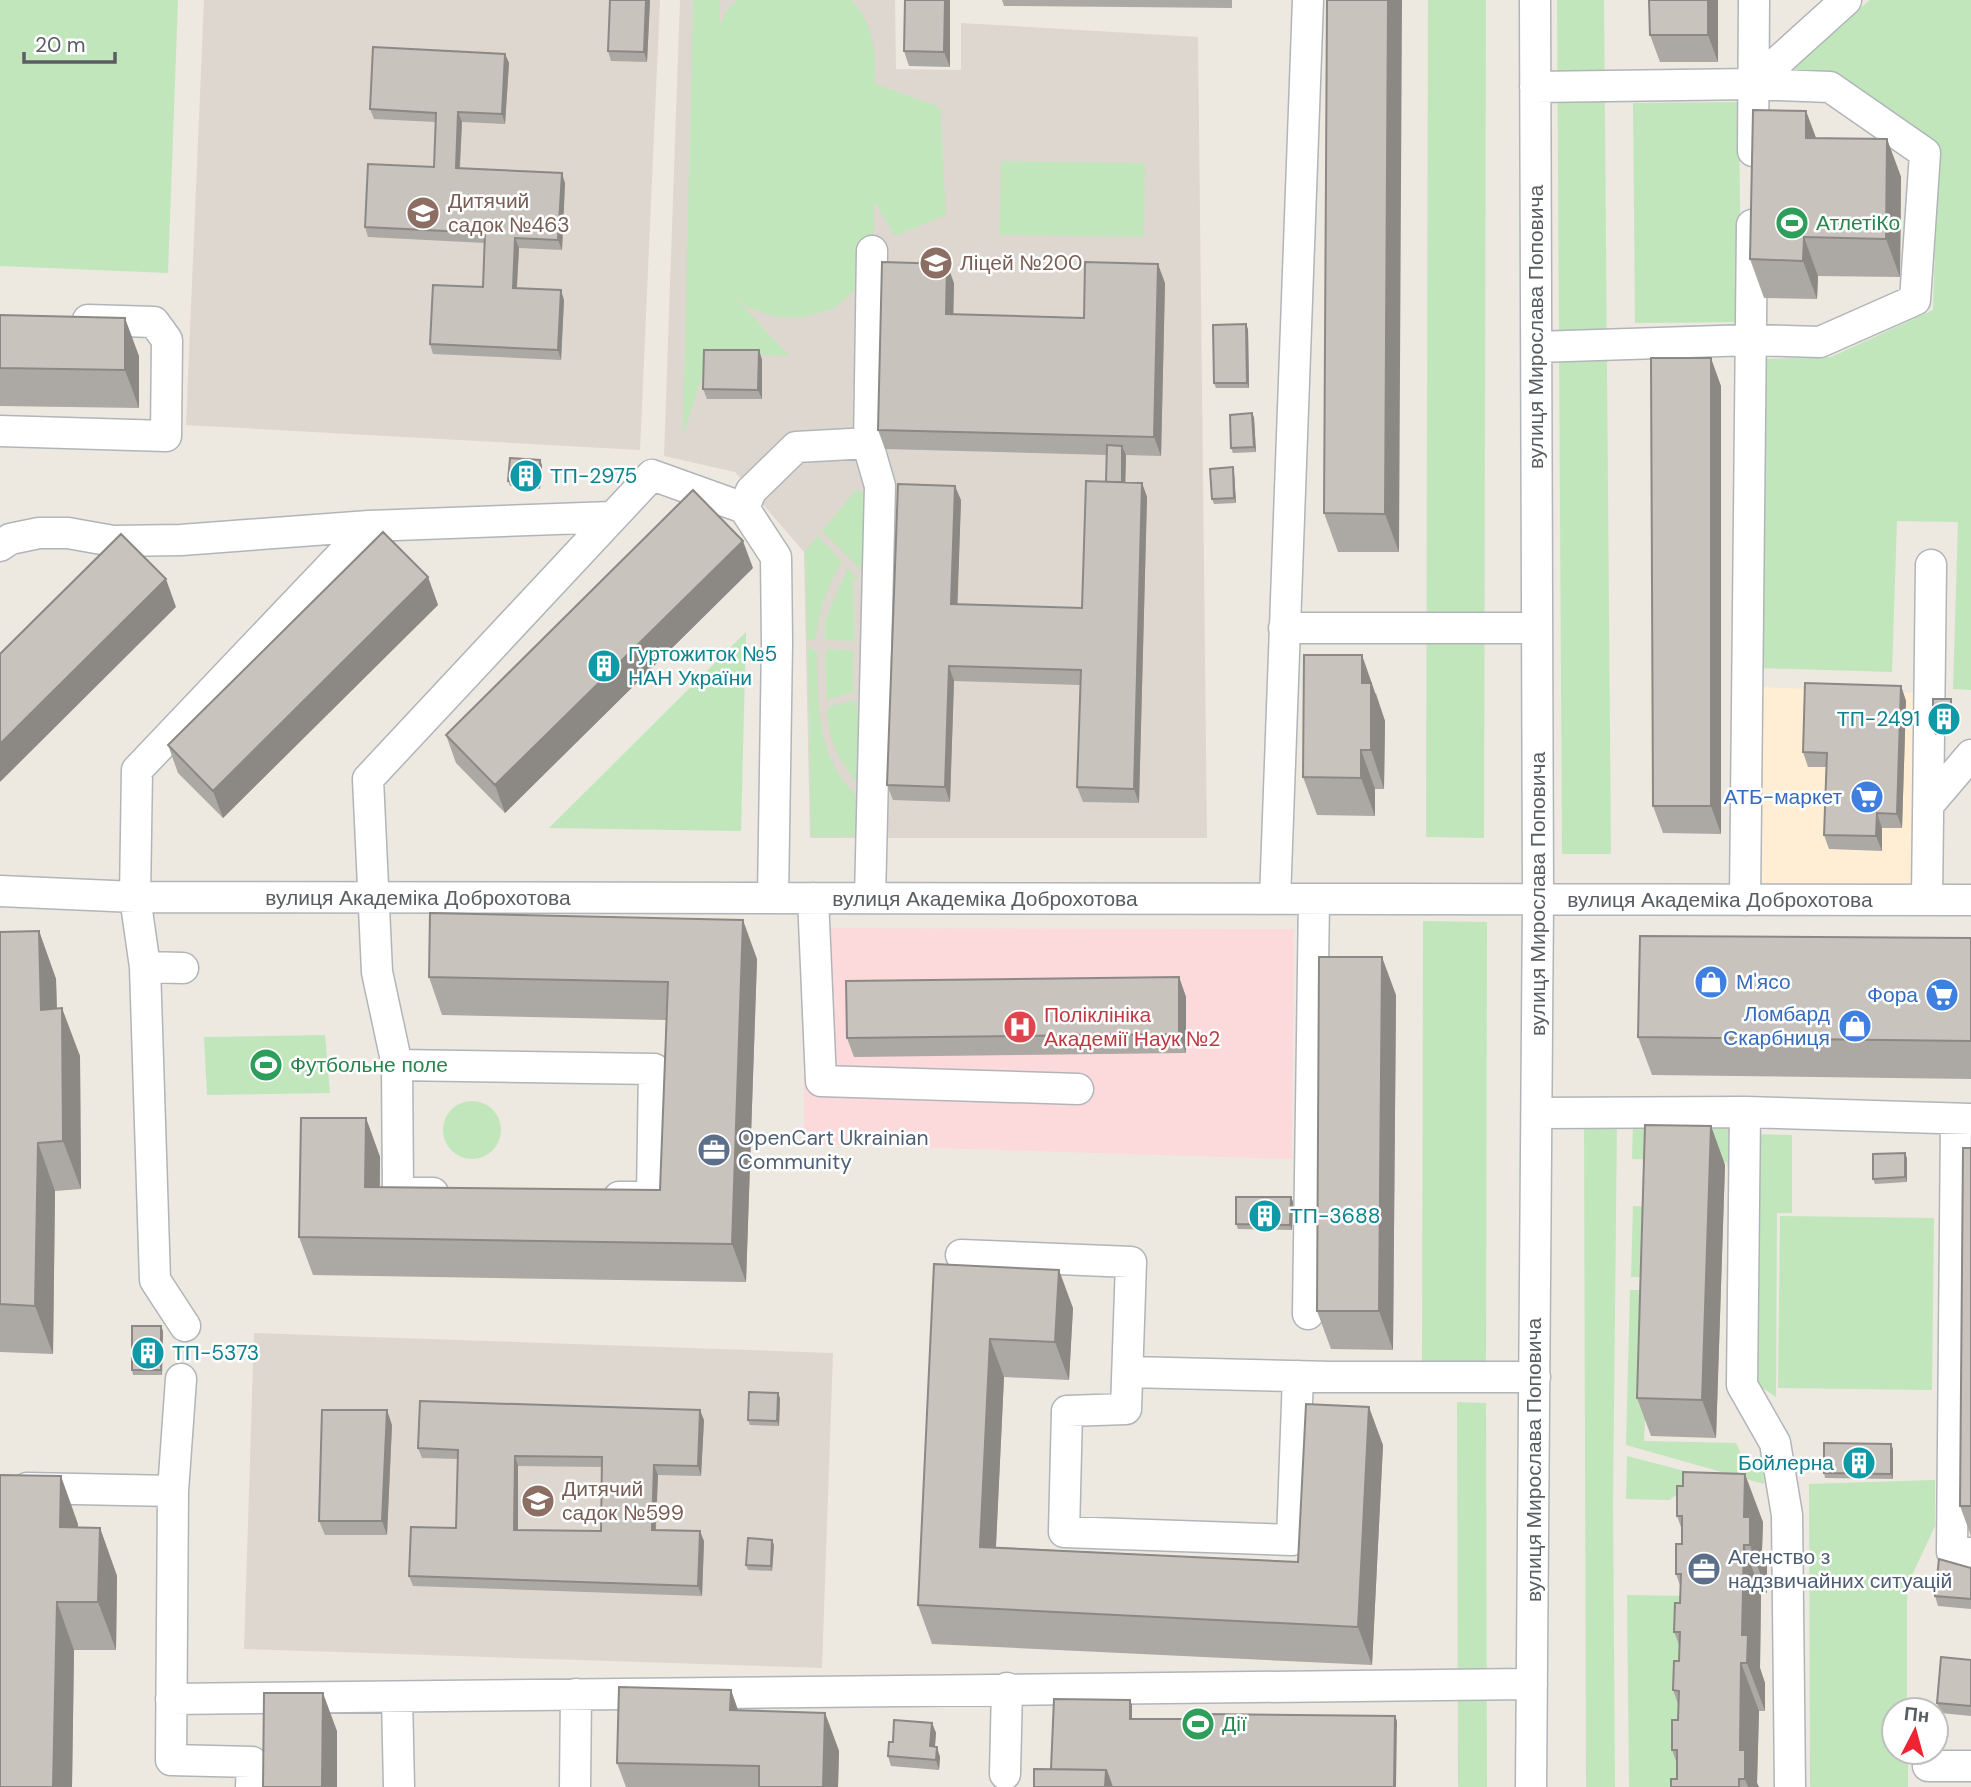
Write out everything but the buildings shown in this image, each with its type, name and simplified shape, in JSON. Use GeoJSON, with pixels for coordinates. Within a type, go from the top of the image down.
{"type":"FeatureCollection","features":[{"type":"Feature","properties":{"kind":"street"},"geometry":{"type":"LineString","coordinates":[[1275,899],[1308,0]]}},
{"type":"Feature","properties":{"kind":"street","name":"вулиця Мирослава Поповича"},"geometry":{"type":"LineString","coordinates":[[1531,1787],[1538,900],[1535,0]]}},
{"type":"Feature","properties":{"kind":"street"},"geometry":{"type":"LineString","coordinates":[[1745,900],[1754,0]]}},
{"type":"Feature","properties":{"kind":"street"},"geometry":{"type":"LineString","coordinates":[[1753,84],[1846,0]]}},
{"type":"Feature","properties":{"kind":"street"},"geometry":{"type":"LineString","coordinates":[[1535,87],[1753,84],[1830,87],[1924,153],[1915,300],[1820,342],[1750,340],[1537,347]]}},
{"type":"Feature","properties":{"kind":"street"},"geometry":{"type":"LineString","coordinates":[[870,898],[880,486],[869,443],[872,251]]}},
{"type":"Feature","properties":{"kind":"street"},"geometry":{"type":"LineString","coordinates":[[0,430],[166,436],[167,340],[153,322],[56,318]]}},
{"type":"Feature","properties":{"kind":"street"},"geometry":{"type":"LineString","coordinates":[[744,508],[751,491],[796,447],[869,443]]}},
{"type":"Feature","properties":{"kind":"street"},"geometry":{"type":"LineString","coordinates":[[465,1194],[398,1193],[397,1065],[374,972],[374,898],[368,779],[652,475],[744,508],[776,558],[773,898]]}},
{"type":"Feature","properties":{"kind":"street"},"geometry":{"type":"LineString","coordinates":[[0,546],[10,539],[39,533],[68,533],[113,541],[181,540],[369,526],[612,517]]}},
{"type":"Feature","properties":{"kind":"street"},"geometry":{"type":"LineString","coordinates":[[186,1326],[155,1280],[145,967],[135,897],[137,770],[369,526]]}},
{"type":"Feature","properties":{"kind":"street"},"geometry":{"type":"LineString","coordinates":[[1927,900],[1931,565]]}},
{"type":"Feature","properties":{"kind":"street"},"geometry":{"type":"LineString","coordinates":[[1284,628],[1537,628]]}},
{"type":"Feature","properties":{"kind":"street"},"geometry":{"type":"LineString","coordinates":[[1930,803],[1971,755]]}},
{"type":"Feature","properties":{"kind":"street","name":"вулиця Академіка Доброхотова"},"geometry":{"type":"LineString","coordinates":[[0,891],[135,897],[1971,900]]}},
{"type":"Feature","properties":{"kind":"street"},"geometry":{"type":"LineString","coordinates":[[813,898],[821,1081],[1078,1088]]}},
{"type":"Feature","properties":{"kind":"street"},"geometry":{"type":"LineString","coordinates":[[1308,1314],[1314,899]]}},
{"type":"Feature","properties":{"kind":"street"},"geometry":{"type":"LineString","coordinates":[[145,967],[183,968]]}},
{"type":"Feature","properties":{"kind":"street"},"geometry":{"type":"LineString","coordinates":[[397,1065],[654,1069],[652,1197],[585,1196]]}},
{"type":"Feature","properties":{"kind":"street"},"geometry":{"type":"LineString","coordinates":[[1536,1113],[1745,1112],[1963,1119],[1952,1552],[1971,1553]]}},
{"type":"Feature","properties":{"kind":"street"},"geometry":{"type":"LineString","coordinates":[[1745,1112],[1742,1385],[1775,1443],[1787,1515],[1790,1787]]}},
{"type":"Feature","properties":{"kind":"street"},"geometry":{"type":"LineString","coordinates":[[961,1255],[1131,1262],[1126,1409],[1066,1411],[1064,1532],[1292,1540],[1298,1376]]}},
{"type":"Feature","properties":{"kind":"street"},"geometry":{"type":"LineString","coordinates":[[1128,1372],[1535,1377]]}},
{"type":"Feature","properties":{"kind":"street"},"geometry":{"type":"LineString","coordinates":[[181,1379],[173,1491],[170,1760],[252,1762],[251,1787]]}},
{"type":"Feature","properties":{"kind":"street"},"geometry":{"type":"LineString","coordinates":[[16,1488],[173,1491]]}},
{"type":"Feature","properties":{"kind":"street"},"geometry":{"type":"LineString","coordinates":[[171,1699],[1532,1684]]}},
{"type":"Feature","properties":{"kind":"street"},"geometry":{"type":"LineString","coordinates":[[1005,1774],[1007,1688]]}},
{"type":"Feature","properties":{"kind":"street"},"geometry":{"type":"LineString","coordinates":[[575,1787],[576,1694]]}},
{"type":"Feature","properties":{"kind":"street"},"geometry":{"type":"LineString","coordinates":[[397,1697],[399,1787]]}},
{"type":"Feature","properties":{"kind":"street"},"geometry":{"type":"LineString","coordinates":[[1950,1766],[1971,1766]]}},
{"type":"Feature","properties":{"kind":"shaded area","name":"Дитячий садок №463"},"geometry":{"type":"Polygon","coordinates":[[[204,0],[660,0],[640,450],[186,425],[204,0]]]}},
{"type":"Feature","properties":{"kind":"shaded area","name":"Ліцей №200"},"geometry":{"type":"Polygon","coordinates":[[[680,0],[895,0],[896,69],[961,70],[961,23],[1198,37],[1207,838],[810,838],[804,552],[735,472],[664,456],[680,0]]]}},
{"type":"Feature","properties":{"kind":"shaded area"},"geometry":{"type":"Polygon","coordinates":[[[1760,687],[1922,693],[1917,886],[1757,885],[1760,687]]]}},
{"type":"Feature","properties":{"kind":"shaded area"},"geometry":{"type":"Polygon","coordinates":[[[804,928],[1294,929],[1292,1159],[804,1144],[804,928]]]}},
{"type":"Feature","properties":{"kind":"shaded area","name":"Дитячий садок №599"},"geometry":{"type":"Polygon","coordinates":[[[254,1333],[833,1353],[822,1668],[244,1649],[254,1333]]]}},
{"type":"Feature","properties":{"kind":"green space"},"geometry":{"type":"Polygon","coordinates":[[[0,0],[178,0],[168,273],[0,266],[0,0]]]}},
{"type":"Feature","properties":{"kind":"green space"},"geometry":{"type":"Polygon","coordinates":[[[693,0],[720,0],[720,24],[737,0],[851,0],[865,19],[872,39],[875,84],[940,107],[946,215],[895,236],[874,201],[873,263],[857,289],[834,308],[805,317],[775,317],[747,307],[733,295],[789,356],[710,352],[683,436],[693,0]]]}},
{"type":"Feature","properties":{"kind":"green space"},"geometry":{"type":"Polygon","coordinates":[[[1428,0],[1486,0],[1484,838],[1426,837],[1428,0]]]}},
{"type":"Feature","properties":{"kind":"green space"},"geometry":{"type":"Polygon","coordinates":[[[1557,0],[1604,0],[1611,854],[1562,854],[1557,0]]]}},
{"type":"Feature","properties":{"kind":"green space"},"geometry":{"type":"Polygon","coordinates":[[[1870,0],[1971,0],[1971,690],[1953,689],[1958,522],[1897,521],[1892,672],[1758,668],[1760,359],[1831,357],[1933,310],[1938,145],[1834,74],[1788,69],[1870,0]]]}},
{"type":"Feature","properties":{"kind":"green space"},"geometry":{"type":"Polygon","coordinates":[[[1739,102],[1741,322],[1635,323],[1633,103],[1739,102]]]}},
{"type":"Feature","properties":{"kind":"green space"},"geometry":{"type":"Polygon","coordinates":[[[1001,161],[1145,163],[1144,237],[1000,235],[1001,161]]]}},
{"type":"Feature","properties":{"kind":"green space"},"geometry":{"type":"Polygon","coordinates":[[[856,490],[870,495],[867,575],[822,531],[856,490]]]}},
{"type":"Feature","properties":{"kind":"green space"},"geometry":{"type":"Polygon","coordinates":[[[818,536],[842,561],[824,599],[816,640],[807,639],[805,551],[818,536]]]}},
{"type":"Feature","properties":{"kind":"green space"},"geometry":{"type":"Polygon","coordinates":[[[848,568],[859,579],[853,579],[854,641],[825,640],[825,621],[848,568]]]}},
{"type":"Feature","properties":{"kind":"green space"},"geometry":{"type":"Polygon","coordinates":[[[746,632],[741,831],[549,828],[746,632]]]}},
{"type":"Feature","properties":{"kind":"green space"},"geometry":{"type":"Polygon","coordinates":[[[808,648],[817,653],[818,702],[823,735],[842,779],[869,806],[868,836],[811,837],[808,648]]]}},
{"type":"Feature","properties":{"kind":"green space"},"geometry":{"type":"Polygon","coordinates":[[[827,649],[853,650],[853,692],[827,700],[825,658],[827,649]]]}},
{"type":"Feature","properties":{"kind":"green space"},"geometry":{"type":"Polygon","coordinates":[[[855,700],[868,751],[869,795],[845,766],[834,744],[828,720],[828,707],[855,700]]]}},
{"type":"Feature","properties":{"kind":"green space"},"geometry":{"type":"Polygon","coordinates":[[[1423,921],[1487,922],[1486,1364],[1422,1365],[1423,921]]]}},
{"type":"Feature","properties":{"kind":"green space","name":"Футбольне поле"},"geometry":{"type":"Polygon","coordinates":[[[325,1035],[330,1093],[207,1095],[204,1037],[325,1035]]]}},
{"type":"Feature","properties":{"kind":"green space"},"geometry":{"type":"Polygon","coordinates":[[[472,1101],[483,1103],[496,1114],[501,1130],[499,1141],[488,1154],[472,1159],[461,1157],[448,1146],[443,1130],[445,1119],[456,1106],[472,1101]]]}},
{"type":"Feature","properties":{"kind":"green space"},"geometry":{"type":"Polygon","coordinates":[[[1584,1120],[1617,1121],[1613,1503],[1615,1787],[1586,1787],[1584,1120]]]}},
{"type":"Feature","properties":{"kind":"green space"},"geometry":{"type":"Polygon","coordinates":[[[1633,1121],[1733,1121],[1738,1170],[1728,1170],[1727,1162],[1632,1159],[1633,1121]]]}},
{"type":"Feature","properties":{"kind":"green space"},"geometry":{"type":"Polygon","coordinates":[[[1753,1134],[1792,1135],[1792,1213],[1777,1213],[1776,1397],[1761,1387],[1753,1367],[1753,1134]]]}},
{"type":"Feature","properties":{"kind":"green space"},"geometry":{"type":"Polygon","coordinates":[[[1633,1206],[1653,1207],[1651,1277],[1631,1277],[1633,1206]]]}},
{"type":"Feature","properties":{"kind":"green space"},"geometry":{"type":"Polygon","coordinates":[[[1780,1216],[1934,1218],[1932,1390],[1778,1388],[1780,1216]]]}},
{"type":"Feature","properties":{"kind":"green space"},"geometry":{"type":"Polygon","coordinates":[[[1630,1290],[1651,1290],[1644,1441],[1736,1443],[1749,1470],[1763,1470],[1764,1484],[1626,1445],[1630,1290]]]}},
{"type":"Feature","properties":{"kind":"green space"},"geometry":{"type":"Polygon","coordinates":[[[1457,1402],[1486,1403],[1487,1787],[1458,1787],[1457,1402]]]}},
{"type":"Feature","properties":{"kind":"green space"},"geometry":{"type":"Polygon","coordinates":[[[1627,1456],[1704,1476],[1669,1500],[1626,1499],[1627,1456]]]}},
{"type":"Feature","properties":{"kind":"green space"},"geometry":{"type":"Polygon","coordinates":[[[1935,1480],[1935,1526],[1907,1586],[1907,1696],[1880,1696],[1880,1766],[1908,1766],[1908,1787],[1810,1787],[1809,1484],[1935,1480]]]}},
{"type":"Feature","properties":{"kind":"green space"},"geometry":{"type":"Polygon","coordinates":[[[1627,1595],[1690,1596],[1686,1787],[1629,1787],[1627,1595]]]}},
{"type":"Feature","properties":{"kind":"place","name":"Дитячий садок №463"},"geometry":{"type":"Point","coordinates":[423,213]}},
{"type":"Feature","properties":{"kind":"place","name":"АтлетіКо"},"geometry":{"type":"Point","coordinates":[1792,223]}},
{"type":"Feature","properties":{"kind":"place","name":"Ліцей №200"},"geometry":{"type":"Point","coordinates":[936,263]}},
{"type":"Feature","properties":{"kind":"place","name":"ТП-2975"},"geometry":{"type":"Point","coordinates":[526,476]}},
{"type":"Feature","properties":{"kind":"place","name":"Гуртожиток №5 НАН України"},"geometry":{"type":"Point","coordinates":[604,666]}},
{"type":"Feature","properties":{"kind":"place","name":"ТП-2491"},"geometry":{"type":"Point","coordinates":[1944,719]}},
{"type":"Feature","properties":{"kind":"place","name":"АТБ-маркет"},"geometry":{"type":"Point","coordinates":[1867,797]}},
{"type":"Feature","properties":{"kind":"place","name":"М'ясо"},"geometry":{"type":"Point","coordinates":[1711,982]}},
{"type":"Feature","properties":{"kind":"place","name":"Фора"},"geometry":{"type":"Point","coordinates":[1942,995]}},
{"type":"Feature","properties":{"kind":"place","name":"Ломбард Скарбниця"},"geometry":{"type":"Point","coordinates":[1855,1026]}},
{"type":"Feature","properties":{"kind":"place","name":"Поліклініка Академії Наук №2"},"geometry":{"type":"Point","coordinates":[1020,1027]}},
{"type":"Feature","properties":{"kind":"place","name":"Футбольне поле"},"geometry":{"type":"Point","coordinates":[266,1065]}},
{"type":"Feature","properties":{"kind":"place","name":"OpenCart Ukrainian Community"},"geometry":{"type":"Point","coordinates":[714,1150]}},
{"type":"Feature","properties":{"kind":"place","name":"ТП-3688"},"geometry":{"type":"Point","coordinates":[1265,1216]}},
{"type":"Feature","properties":{"kind":"place","name":"ТП-5373"},"geometry":{"type":"Point","coordinates":[148,1353]}},
{"type":"Feature","properties":{"kind":"place","name":"Бойлерна"},"geometry":{"type":"Point","coordinates":[1859,1463]}},
{"type":"Feature","properties":{"kind":"place","name":"Дитячий садок №599"},"geometry":{"type":"Point","coordinates":[538,1501]}},
{"type":"Feature","properties":{"kind":"place","name":"Агенство з надзвичайних ситуацій"},"geometry":{"type":"Point","coordinates":[1704,1569]}},
{"type":"Feature","properties":{"kind":"place","name":"Дії"},"geometry":{"type":"Point","coordinates":[1198,1724]}}]}
